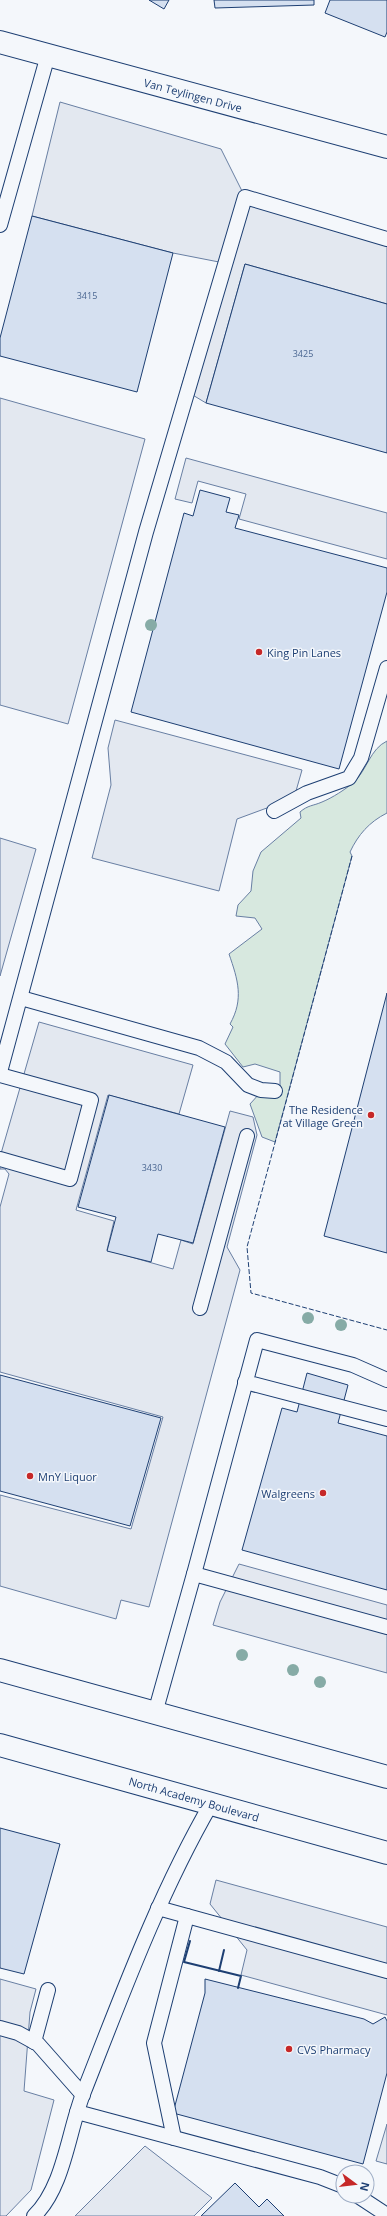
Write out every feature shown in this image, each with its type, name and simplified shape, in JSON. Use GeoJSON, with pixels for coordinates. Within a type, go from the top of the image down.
{"type":"FeatureCollection","features":[{"type":"Feature","properties":{"kind":"main road","name":"Van Teylingen Drive"},"geometry":{"type":"LineString","coordinates":[[0,42],[387,147]]}},
{"type":"Feature","properties":{"kind":"main road"},"geometry":{"type":"LineString","coordinates":[[0,1670],[387,1777]]}},
{"type":"Feature","properties":{"kind":"main road","name":"North Academy Boulevard"},"geometry":{"type":"LineString","coordinates":[[0,1745],[387,1853]]}},
{"type":"Feature","properties":{"kind":"lane"},"geometry":{"type":"LineString","coordinates":[[0,225],[48,55]]}},
{"type":"Feature","properties":{"kind":"lane"},"geometry":{"type":"LineString","coordinates":[[0,1159],[70,1179],[91,1100],[0,1074],[148,525],[245,197],[387,239]]}},
{"type":"Feature","properties":{"kind":"lane"},"geometry":{"type":"LineString","coordinates":[[274,812],[307,793],[349,778],[361,758],[387,668]]}},
{"type":"Feature","properties":{"kind":"lane"},"geometry":{"type":"LineString","coordinates":[[21,998],[199,1048],[226,1062],[248,1085],[261,1090],[275,1091]]}},
{"type":"Feature","properties":{"kind":"lane"},"geometry":{"type":"LineString","coordinates":[[200,1308],[247,1136]]}},
{"type":"Feature","properties":{"kind":"lane"},"geometry":{"type":"LineString","coordinates":[[154,1713],[194,1574],[257,1340],[353,1365],[387,1380]]}},
{"type":"Feature","properties":{"kind":"lane"},"geometry":{"type":"LineString","coordinates":[[245,1382],[387,1419]]}},
{"type":"Feature","properties":{"kind":"lane"},"geometry":{"type":"LineString","coordinates":[[194,1574],[387,1627]]}},
{"type":"Feature","properties":{"kind":"lane"},"geometry":{"type":"LineString","coordinates":[[34,2216],[41,2209],[55,2186],[83,2095],[158,1908],[185,1849],[211,1804]]}},
{"type":"Feature","properties":{"kind":"lane"},"geometry":{"type":"LineString","coordinates":[[158,1908],[387,1971]]}},
{"type":"Feature","properties":{"kind":"lane"},"geometry":{"type":"LineString","coordinates":[[174,2138],[154,2043],[188,1916]]}},
{"type":"Feature","properties":{"kind":"lane"},"geometry":{"type":"LineString","coordinates":[[34,2042],[48,1990]]}},
{"type":"Feature","properties":{"kind":"lane"},"geometry":{"type":"LineString","coordinates":[[0,2028],[18,2033],[34,2042],[83,2095]]}},
{"type":"Feature","properties":{"kind":"lane"},"geometry":{"type":"LineString","coordinates":[[77,2112],[320,2177],[335,2183]]}},
{"type":"Feature","properties":{"kind":"lane"},"geometry":{"type":"LineString","coordinates":[[370,2204],[387,2215]]}},
{"type":"Feature","properties":{"kind":"shaded area"},"geometry":{"type":"Polygon","coordinates":[[[60,102],[221,149],[245,197],[387,239],[387,304],[245,264],[206,403],[181,388],[219,262],[173,253],[32,216],[60,102]]]}},
{"type":"Feature","properties":{"kind":"shaded area"},"geometry":{"type":"Polygon","coordinates":[[[0,398],[145,439],[68,724],[0,705],[0,398]]]}},
{"type":"Feature","properties":{"kind":"shaded area"},"geometry":{"type":"Polygon","coordinates":[[[186,458],[387,513],[387,559],[239,519],[246,494],[198,481],[192,503],[175,499],[186,458]]]}},
{"type":"Feature","properties":{"kind":"shaded area"},"geometry":{"type":"Polygon","coordinates":[[[115,720],[302,770],[294,798],[237,819],[219,891],[92,858],[111,785],[108,748],[115,720]]]}},
{"type":"Feature","properties":{"kind":"shaded area"},"geometry":{"type":"Polygon","coordinates":[[[387,741],[387,813],[369,825],[350,852],[352,856],[275,1142],[262,1137],[250,1104],[260,1093],[280,1091],[280,1072],[255,1064],[243,1067],[225,1044],[233,1027],[230,1024],[237,1006],[238,998],[237,981],[229,954],[262,929],[255,918],[236,916],[238,905],[251,891],[253,871],[261,852],[301,818],[300,812],[330,798],[354,782],[376,749],[387,741]]]}},
{"type":"Feature","properties":{"kind":"shaded area"},"geometry":{"type":"Polygon","coordinates":[[[0,838],[36,849],[0,976],[0,838]]]}},
{"type":"Feature","properties":{"kind":"shaded area"},"geometry":{"type":"Polygon","coordinates":[[[39,1022],[193,1065],[179,1114],[108,1095],[76,1210],[114,1221],[107,1250],[173,1269],[181,1240],[193,1244],[230,1111],[253,1117],[257,1135],[227,1247],[240,1270],[149,1607],[121,1600],[116,1619],[0,1586],[0,1495],[131,1529],[163,1417],[0,1372],[0,1207],[9,1174],[5,1169],[0,1169],[0,1157],[39,1022]]]}},
{"type":"Feature","properties":{"kind":"shaded area"},"geometry":{"type":"Polygon","coordinates":[[[239,1564],[387,1605],[387,1673],[213,1625],[220,1602],[239,1564]]]}},
{"type":"Feature","properties":{"kind":"shaded area"},"geometry":{"type":"Polygon","coordinates":[[[216,1880],[387,1927],[387,2015],[241,1975],[247,1950],[210,1904],[216,1880]]]}},
{"type":"Feature","properties":{"kind":"shaded area"},"geometry":{"type":"Polygon","coordinates":[[[0,1979],[36,1989],[30,2012],[24,2091],[54,2100],[31,2190],[6,2216],[0,2216],[0,1979]]]}},
{"type":"Feature","properties":{"kind":"shaded area"},"geometry":{"type":"Polygon","coordinates":[[[387,2124],[387,2164],[376,2161],[387,2124]]]}},
{"type":"Feature","properties":{"kind":"shaded area"},"geometry":{"type":"Polygon","coordinates":[[[145,2146],[212,2198],[194,2216],[75,2216],[145,2146]]]}},
{"type":"Feature","properties":{"kind":"building"},"geometry":{"type":"Polygon","coordinates":[[[149,0],[169,0],[164,9],[149,0]]]}},
{"type":"Feature","properties":{"kind":"building"},"geometry":{"type":"Polygon","coordinates":[[[214,0],[314,0],[314,5],[215,8],[214,0]]]}},
{"type":"Feature","properties":{"kind":"building"},"geometry":{"type":"Polygon","coordinates":[[[330,0],[387,0],[387,32],[385,37],[325,13],[330,0]]]}},
{"type":"Feature","properties":{"kind":"building"},"geometry":{"type":"Polygon","coordinates":[[[32,216],[173,253],[137,392],[0,356],[0,338],[32,216]]]}},
{"type":"Feature","properties":{"kind":"building"},"geometry":{"type":"Polygon","coordinates":[[[245,264],[387,304],[387,453],[206,403],[245,264]]]}},
{"type":"Feature","properties":{"kind":"building","name":"King Pin Lanes"},"geometry":{"type":"Polygon","coordinates":[[[200,490],[230,498],[226,512],[239,515],[235,528],[387,568],[387,592],[339,769],[131,712],[184,513],[193,516],[200,490]]]}},
{"type":"Feature","properties":{"kind":"building","name":"The Residence at Village Green"},"geometry":{"type":"Polygon","coordinates":[[[387,993],[387,1253],[324,1236],[387,993]]]}},
{"type":"Feature","properties":{"kind":"building"},"geometry":{"type":"Polygon","coordinates":[[[109,1095],[225,1127],[193,1243],[158,1234],[151,1262],[107,1251],[116,1217],[78,1207],[109,1095]]]}},
{"type":"Feature","properties":{"kind":"building","name":"Walgreens"},"geometry":{"type":"Polygon","coordinates":[[[307,1373],[348,1385],[338,1423],[387,1436],[387,1590],[242,1550],[282,1408],[297,1412],[307,1373]]]}},
{"type":"Feature","properties":{"kind":"building"},"geometry":{"type":"Polygon","coordinates":[[[0,1375],[161,1418],[130,1526],[0,1491],[0,1375]]]}},
{"type":"Feature","properties":{"kind":"building"},"geometry":{"type":"Polygon","coordinates":[[[0,1828],[60,1844],[24,1974],[0,1968],[0,1828]]]}},
{"type":"Feature","properties":{"kind":"building","name":"CVS Pharmacy"},"geometry":{"type":"Polygon","coordinates":[[[205,1979],[364,2019],[373,2024],[385,2017],[387,2021],[387,2073],[363,2164],[173,2113],[205,1993],[205,1979]]]}},
{"type":"Feature","properties":{"kind":"building"},"geometry":{"type":"Polygon","coordinates":[[[235,2183],[259,2207],[267,2199],[284,2216],[201,2216],[235,2183]]]}},
{"type":"Feature","properties":{"kind":"fence"},"geometry":{"type":"LineString","coordinates":[[352,856],[247,1247],[251,1293],[387,1330]]}},
{"type":"Feature","properties":{"kind":"wall"},"geometry":{"type":"LineString","coordinates":[[190,1941],[184,1962],[241,1976],[238,1988]]}},
{"type":"Feature","properties":{"kind":"wall"},"geometry":{"type":"LineString","coordinates":[[219,1971],[224,1950]]}},
{"type":"Feature","properties":{"kind":"place","name":"King Pin Lanes"},"geometry":{"type":"Point","coordinates":[259,652]}},
{"type":"Feature","properties":{"kind":"place","name":"The Residence at Village Green"},"geometry":{"type":"Point","coordinates":[371,1115]}},
{"type":"Feature","properties":{"kind":"place","name":"MnY Liquor"},"geometry":{"type":"Point","coordinates":[30,1476]}},
{"type":"Feature","properties":{"kind":"place","name":"Walgreens"},"geometry":{"type":"Point","coordinates":[323,1493]}},
{"type":"Feature","properties":{"kind":"place","name":"CVS Pharmacy"},"geometry":{"type":"Point","coordinates":[289,2049]}}]}
